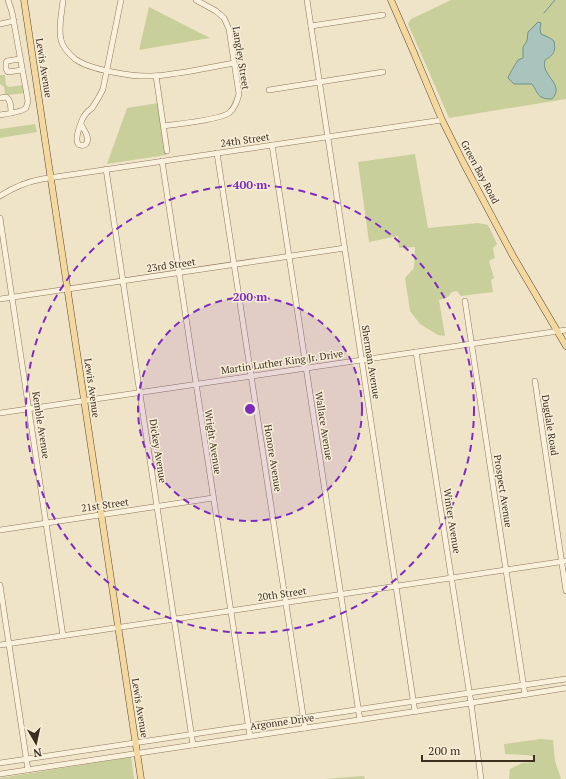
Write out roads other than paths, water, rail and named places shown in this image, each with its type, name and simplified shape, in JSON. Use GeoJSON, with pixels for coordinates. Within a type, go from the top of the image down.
{"type":"FeatureCollection","features":[{"type":"Feature","properties":{"kind":"main road","name":"Lewis Avenue"},"geometry":{"type":"LineString","coordinates":[[24,0],[141,779]]}},
{"type":"Feature","properties":{"kind":"main road","name":"Green Bay Road"},"geometry":{"type":"LineString","coordinates":[[391,0],[442,120],[464,164],[513,256],[566,346]]}},
{"type":"Feature","properties":{"kind":"street"},"geometry":{"type":"LineString","coordinates":[[0,115],[26,108],[28,101],[14,21],[8,0]]}},
{"type":"Feature","properties":{"kind":"street"},"geometry":{"type":"LineString","coordinates":[[64,0],[60,30],[61,40],[69,54],[76,60],[83,63],[107,71],[139,76],[165,75],[234,63]]}},
{"type":"Feature","properties":{"kind":"street"},"geometry":{"type":"LineString","coordinates":[[80,124],[101,94],[121,0]]}},
{"type":"Feature","properties":{"kind":"street","name":"Langley Street"},"geometry":{"type":"LineString","coordinates":[[164,126],[218,118],[228,114],[234,109],[239,94],[229,29],[224,18],[216,11],[196,0]]}},
{"type":"Feature","properties":{"kind":"street","name":"Sherman Avenue"},"geometry":{"type":"LineString","coordinates":[[307,0],[415,712]]}},
{"type":"Feature","properties":{"kind":"street"},"geometry":{"type":"LineString","coordinates":[[311,26],[383,15]]}},
{"type":"Feature","properties":{"kind":"street"},"geometry":{"type":"LineString","coordinates":[[0,24],[14,21]]}},
{"type":"Feature","properties":{"kind":"street"},"geometry":{"type":"LineString","coordinates":[[20,58],[7,61],[6,69],[8,72],[22,70]]}},
{"type":"Feature","properties":{"kind":"street"},"geometry":{"type":"LineString","coordinates":[[269,90],[383,72]]}},
{"type":"Feature","properties":{"kind":"street"},"geometry":{"type":"LineString","coordinates":[[156,76],[167,151]]}},
{"type":"Feature","properties":{"kind":"street"},"geometry":{"type":"LineString","coordinates":[[0,98],[6,97],[10,100],[12,113]]}},
{"type":"Feature","properties":{"kind":"street","name":"24th Street"},"geometry":{"type":"LineString","coordinates":[[0,196],[12,188],[35,180],[442,120]]}},
{"type":"Feature","properties":{"kind":"street","name":"Wallace Avenue"},"geometry":{"type":"LineString","coordinates":[[272,145],[360,720]]}},
{"type":"Feature","properties":{"kind":"street","name":"Honore Avenue"},"geometry":{"type":"LineString","coordinates":[[217,153],[305,728]]}},
{"type":"Feature","properties":{"kind":"street","name":"Wright Avenue"},"geometry":{"type":"LineString","coordinates":[[162,161],[250,736]]}},
{"type":"Feature","properties":{"kind":"street","name":"Dickey Avenue"},"geometry":{"type":"LineString","coordinates":[[106,169],[194,745]]}},
{"type":"Feature","properties":{"kind":"street","name":"Kemble Avenue"},"geometry":{"type":"LineString","coordinates":[[0,218],[63,636]]}},
{"type":"Feature","properties":{"kind":"street","name":"23rd Street"},"geometry":{"type":"LineString","coordinates":[[0,299],[344,248]]}},
{"type":"Feature","properties":{"kind":"street","name":"Prospect Avenue"},"geometry":{"type":"LineString","coordinates":[[465,301],[525,695]]}},
{"type":"Feature","properties":{"kind":"street","name":"Martin Luther King Jr. Drive"},"geometry":{"type":"LineString","coordinates":[[0,413],[566,330]]}},
{"type":"Feature","properties":{"kind":"street","name":"Winter Avenue"},"geometry":{"type":"LineString","coordinates":[[416,352],[471,703],[481,779]]}},
{"type":"Feature","properties":{"kind":"street","name":"Dugdale Road"},"geometry":{"type":"LineString","coordinates":[[535,381],[564,562],[566,591]]}},
{"type":"Feature","properties":{"kind":"street","name":"21st Street"},"geometry":{"type":"LineString","coordinates":[[0,530],[213,498]]}},
{"type":"Feature","properties":{"kind":"street","name":"20th Street"},"geometry":{"type":"LineString","coordinates":[[0,645],[564,562]]}},
{"type":"Feature","properties":{"kind":"street"},"geometry":{"type":"LineString","coordinates":[[0,585],[28,770]]}},
{"type":"Feature","properties":{"kind":"street","name":"Argonne Drive"},"geometry":{"type":"LineString","coordinates":[[0,763],[469,692],[566,679]]}},
{"type":"Feature","properties":{"kind":"street","name":"Argonne Drive"},"geometry":{"type":"LineString","coordinates":[[0,774],[566,688]]}},
{"type":"Feature","properties":{"kind":"street"},"geometry":{"type":"LineString","coordinates":[[82,751],[83,761]]}},
{"type":"Feature","properties":{"kind":"water"},"geometry":{"type":"Polygon","coordinates":[[[538,22],[541,23],[541,34],[554,41],[554,52],[545,60],[544,66],[555,84],[556,94],[552,99],[541,97],[532,84],[514,84],[508,78],[518,60],[523,58],[523,47],[527,41],[528,32],[538,22]]]}},
{"type":"Feature","properties":{"kind":"waterway"},"geometry":{"type":"LineString","coordinates":[[544,13],[555,0]]}}]}
